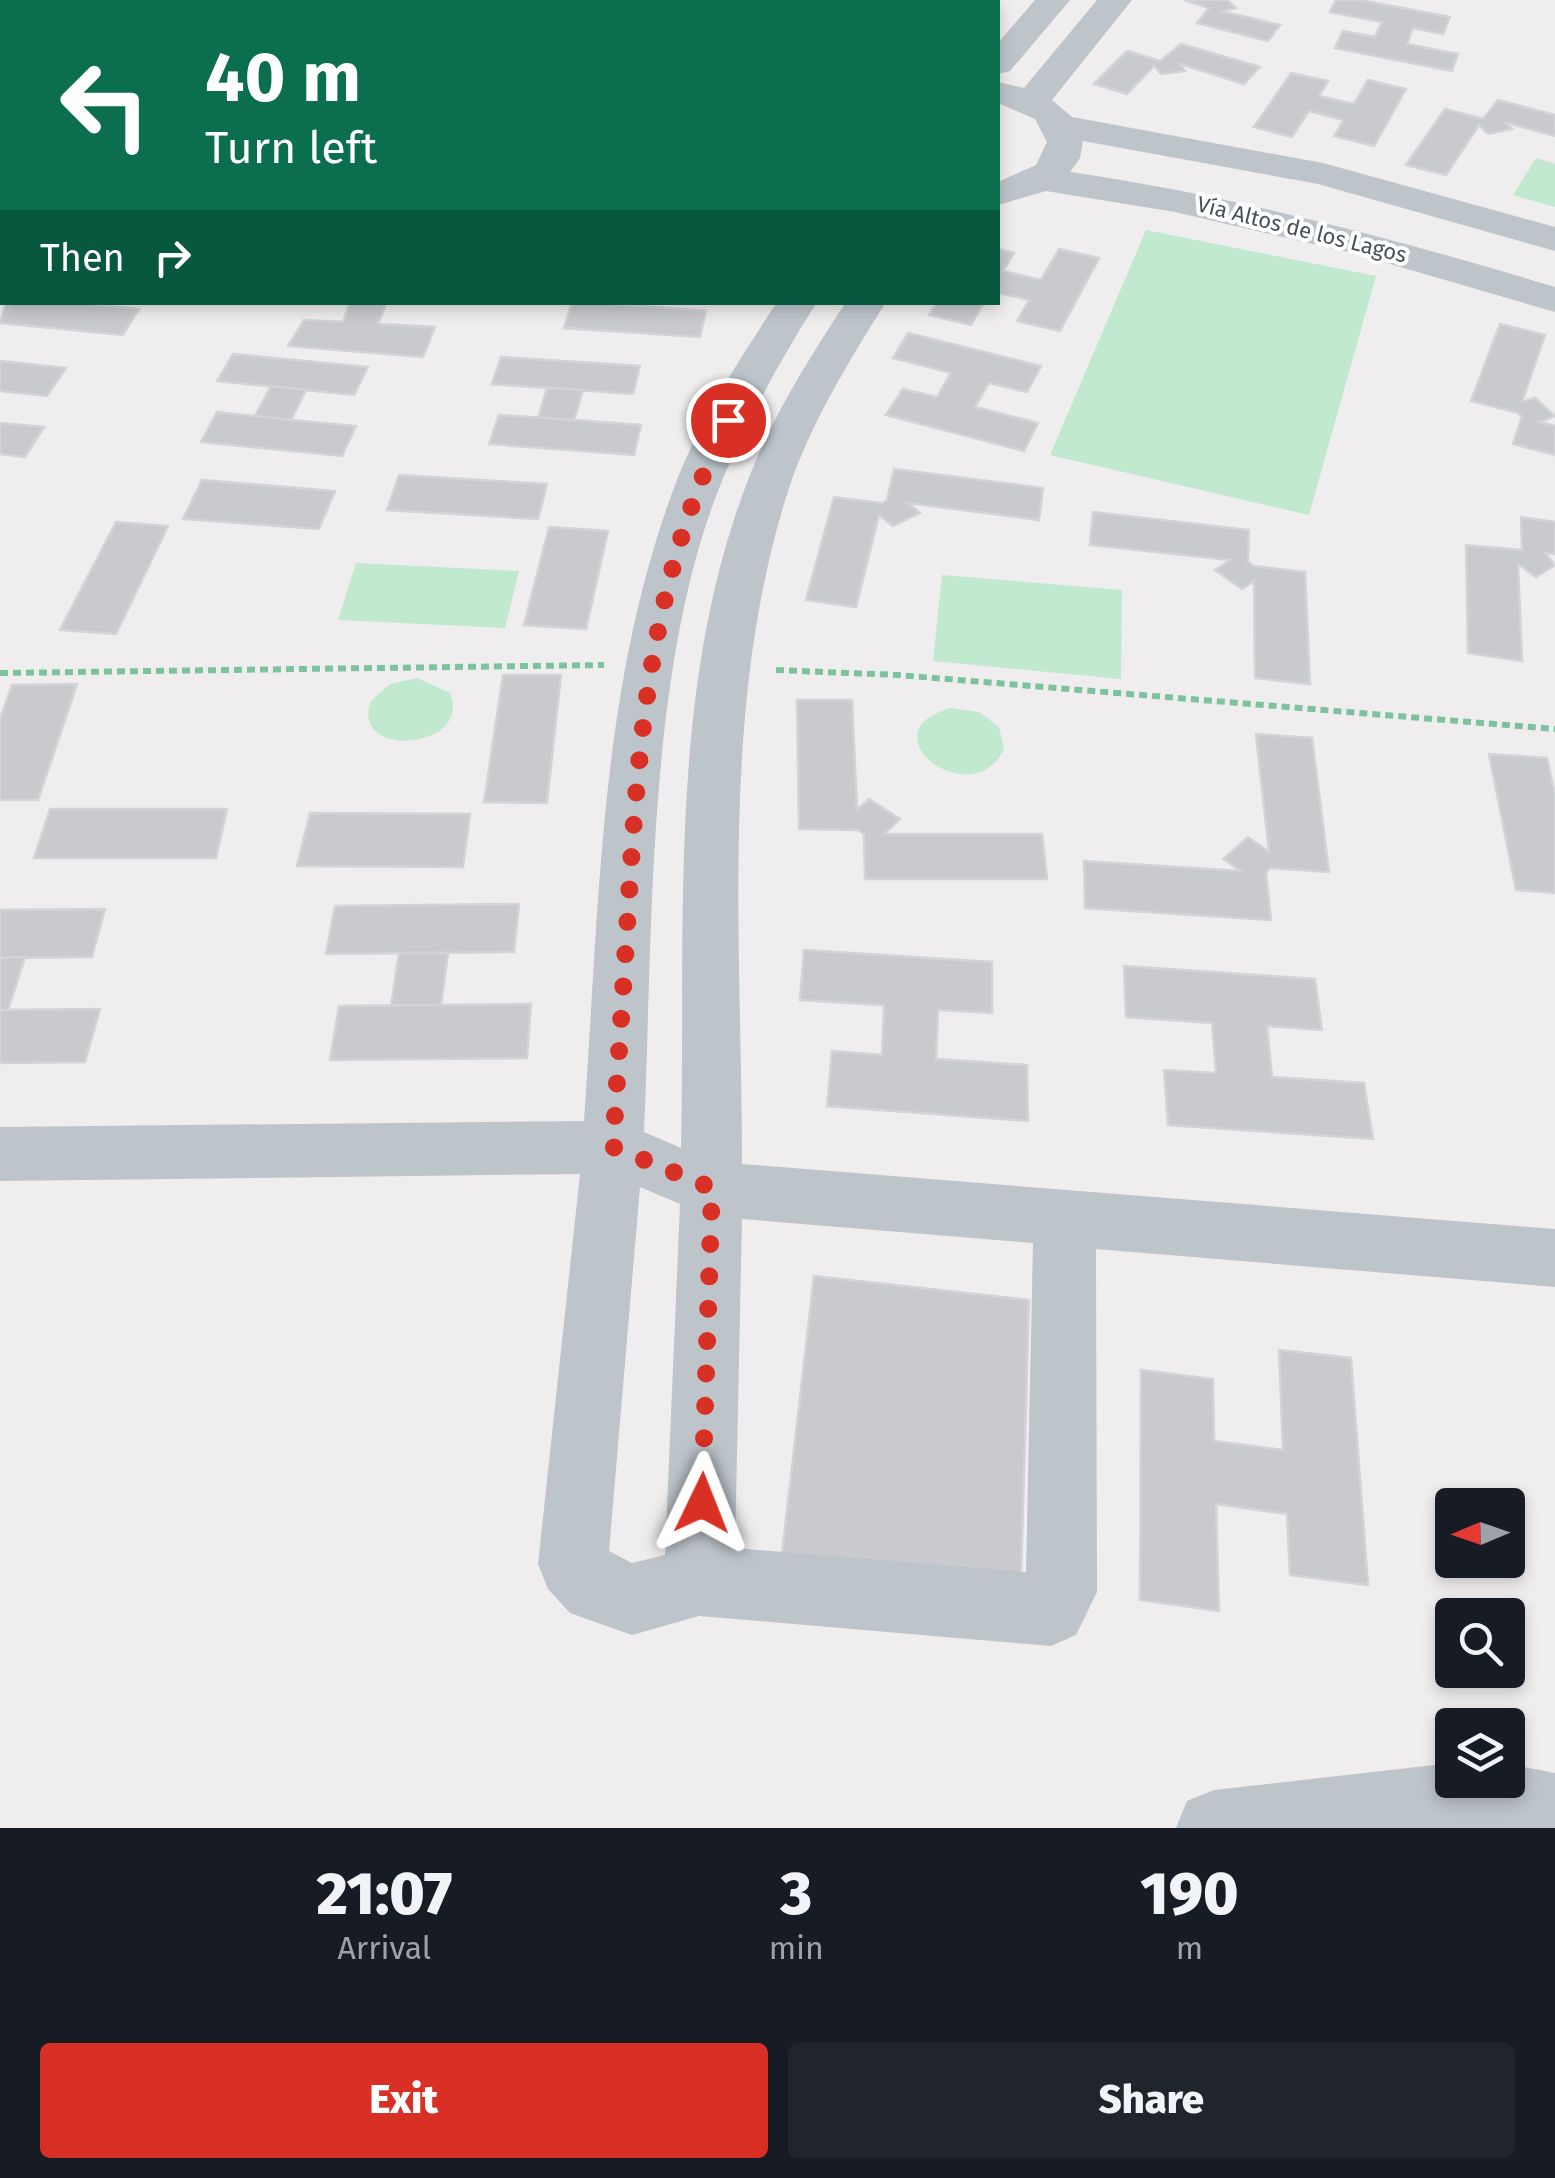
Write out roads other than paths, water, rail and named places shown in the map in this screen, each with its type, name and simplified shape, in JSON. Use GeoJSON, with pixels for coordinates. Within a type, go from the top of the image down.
{"type":"FeatureCollection","features":[{"type":"Feature","properties":{"kind":"street"},"geometry":{"type":"LineString","coordinates":[[1000,62],[1053,0]]}},
{"type":"Feature","properties":{"kind":"street"},"geometry":{"type":"LineString","coordinates":[[1115,0],[1014,98],[1061,126],[1323,174],[1555,239]]}},
{"type":"Feature","properties":{"kind":"street"},"geometry":{"type":"LineString","coordinates":[[1000,193],[1044,179],[1061,163],[1067,144],[1061,126]]}},
{"type":"Feature","properties":{"kind":"street","name":"Vía Altos de los Lagos"},"geometry":{"type":"LineString","coordinates":[[1044,179],[1146,193],[1282,220],[1555,300]]}},
{"type":"Feature","properties":{"kind":"street"},"geometry":{"type":"LineString","coordinates":[[795,305],[756,366],[715,448],[668,575],[648,664],[638,743],[613,1147],[573,1564],[595,1588],[632,1599],[699,1581],[1051,1610],[1061,1592],[1065,1214]]}},
{"type":"Feature","properties":{"kind":"street"},"geometry":{"type":"LineString","coordinates":[[699,1581],[712,1188],[714,763],[722,667],[739,584],[768,483],[802,403],[864,305]]}},
{"type":"Feature","properties":{"kind":"street"},"geometry":{"type":"LineString","coordinates":[[0,1154],[613,1147],[712,1188],[1065,1214],[1555,1258]]}},
{"type":"Feature","properties":{"kind":"street"},"geometry":{"type":"LineString","coordinates":[[1214,1828],[1482,1798],[1555,1812]]}}]}
